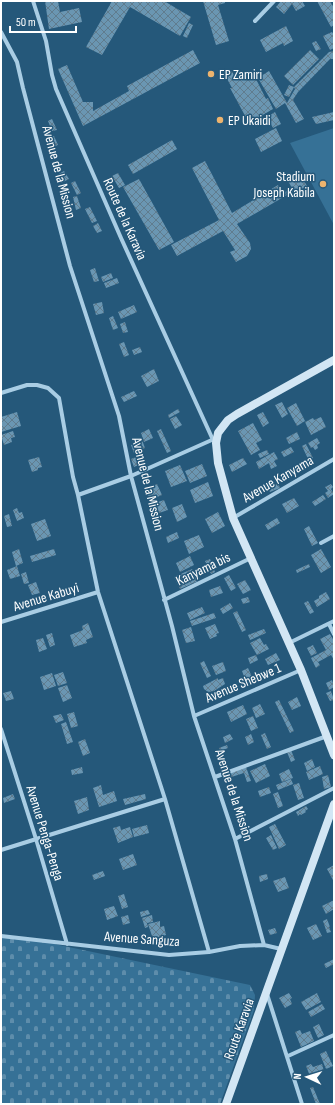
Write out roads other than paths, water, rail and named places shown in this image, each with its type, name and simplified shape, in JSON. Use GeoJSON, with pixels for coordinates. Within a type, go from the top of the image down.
{"type":"FeatureCollection","features":[{"type":"Feature","properties":{"kind":"street","name":"Route de la Karavia"},"geometry":{"type":"LineString","coordinates":[[33,1],[46,41],[56,89],[121,238],[215,439]]}},
{"type":"Feature","properties":{"kind":"street"},"geometry":{"type":"LineString","coordinates":[[255,21],[274,1]]}},
{"type":"Feature","properties":{"kind":"street","name":"Avenue de la Mission"},"geometry":{"type":"LineString","coordinates":[[1,32],[17,62],[20,71],[28,110],[70,266],[119,416],[131,476],[172,626],[194,716],[216,777],[235,839],[264,945]]}},
{"type":"Feature","properties":{"kind":"street"},"geometry":{"type":"LineString","coordinates":[[334,360],[237,414],[224,424],[215,439],[218,463],[233,518],[289,643],[334,755]]}},
{"type":"Feature","properties":{"kind":"street"},"geometry":{"type":"LineString","coordinates":[[1,393],[27,385],[37,385],[48,388],[59,398],[73,477],[98,592],[165,799],[209,952]]}},
{"type":"Feature","properties":{"kind":"street"},"geometry":{"type":"LineString","coordinates":[[78,495],[131,476],[215,439]]}},
{"type":"Feature","properties":{"kind":"street","name":"Avenue Kanyama"},"geometry":{"type":"LineString","coordinates":[[233,518],[334,459]]}},
{"type":"Feature","properties":{"kind":"street"},"geometry":{"type":"LineString","coordinates":[[321,543],[334,536]]}},
{"type":"Feature","properties":{"kind":"street","name":"Kanyama bis"},"geometry":{"type":"LineString","coordinates":[[164,600],[251,558]]}},
{"type":"Feature","properties":{"kind":"street","name":"Avenue Kabuyi"},"geometry":{"type":"LineString","coordinates":[[1,622],[98,592]]}},
{"type":"Feature","properties":{"kind":"street"},"geometry":{"type":"LineString","coordinates":[[289,643],[334,621]]}},
{"type":"Feature","properties":{"kind":"street"},"geometry":{"type":"LineString","coordinates":[[329,624],[334,634]]}},
{"type":"Feature","properties":{"kind":"street","name":"Avenue Shebwe 1"},"geometry":{"type":"LineString","coordinates":[[194,716],[300,670]]}},
{"type":"Feature","properties":{"kind":"street","name":"Avenue Penga-Penga"},"geometry":{"type":"LineString","coordinates":[[1,729],[67,944]]}},
{"type":"Feature","properties":{"kind":"street"},"geometry":{"type":"LineString","coordinates":[[216,777],[327,736]]}},
{"type":"Feature","properties":{"kind":"street"},"geometry":{"type":"LineString","coordinates":[[235,839],[334,788]]}},
{"type":"Feature","properties":{"kind":"street"},"geometry":{"type":"LineString","coordinates":[[1,850],[165,799]]}},
{"type":"Feature","properties":{"kind":"street"},"geometry":{"type":"LineString","coordinates":[[282,949],[334,804]]}},
{"type":"Feature","properties":{"kind":"street","name":"Avenue Sanguza"},"geometry":{"type":"LineString","coordinates":[[1,936],[169,955],[209,952],[240,946],[264,945],[282,949]]}},
{"type":"Feature","properties":{"kind":"street","name":"Route Karavia"},"geometry":{"type":"LineString","coordinates":[[226,1104],[282,949]]}},
{"type":"Feature","properties":{"kind":"street"},"geometry":{"type":"LineString","coordinates":[[266,992],[288,1056],[302,1104]]}},
{"type":"Feature","properties":{"kind":"street"},"geometry":{"type":"LineString","coordinates":[[288,1056],[334,1036]]}},
{"type":"Feature","properties":{"kind":"place","name":"EP Zamiri"},"geometry":{"type":"Point","coordinates":[211,74]}},
{"type":"Feature","properties":{"kind":"place","name":"EP Ukaidi"},"geometry":{"type":"Point","coordinates":[220,120]}},
{"type":"Feature","properties":{"kind":"place","name":"Stadium Joseph Kabila"},"geometry":{"type":"Point","coordinates":[323,184]}}]}
